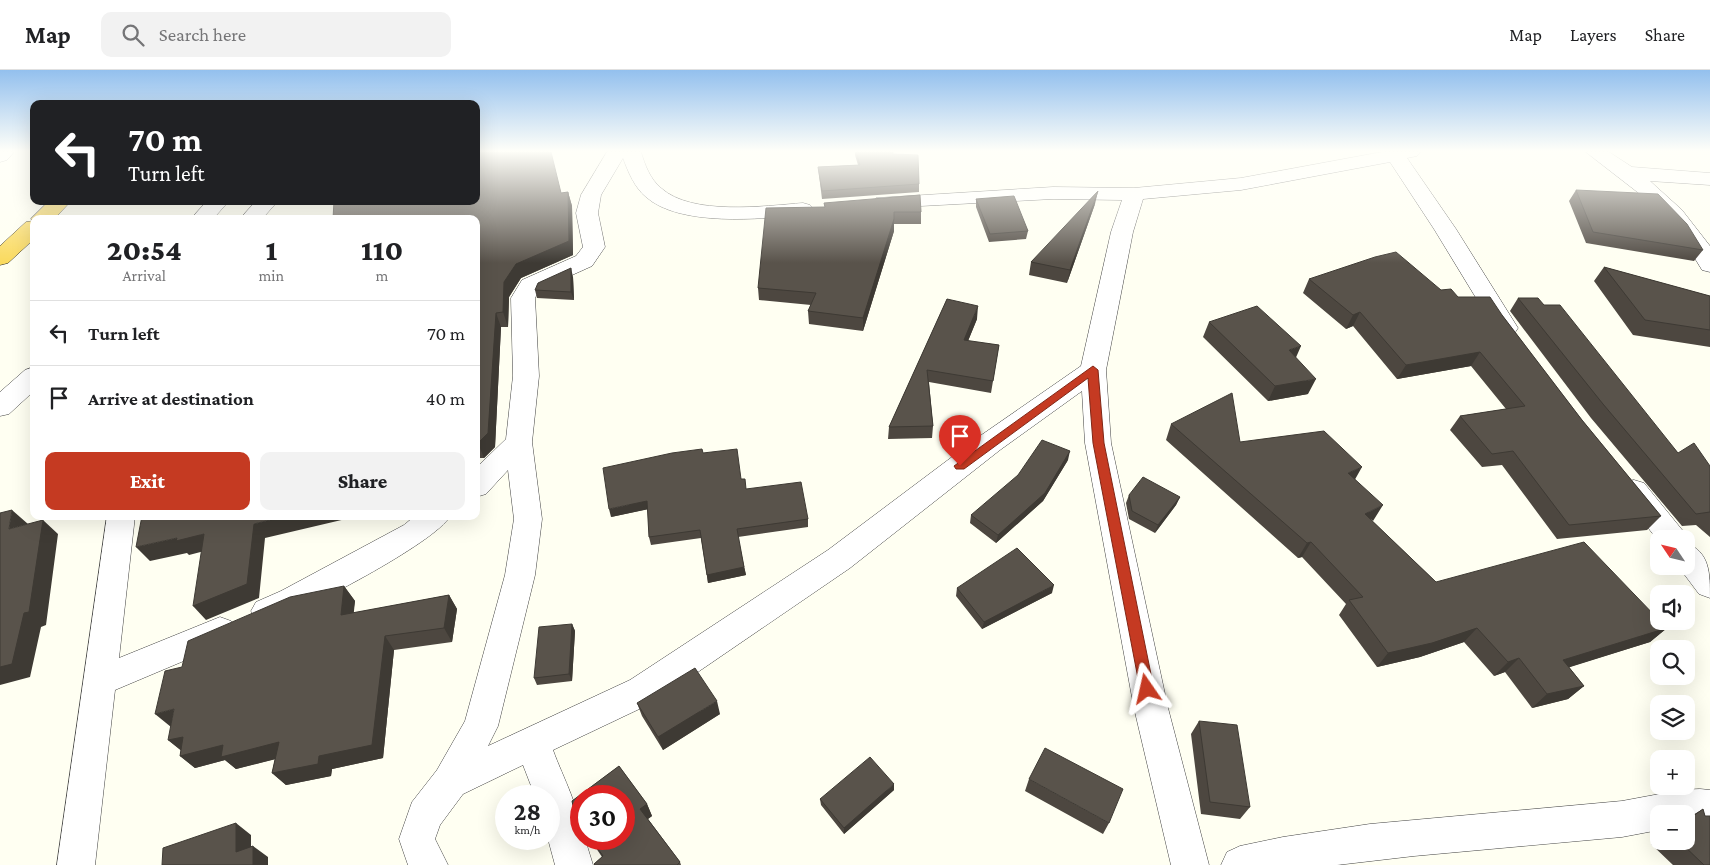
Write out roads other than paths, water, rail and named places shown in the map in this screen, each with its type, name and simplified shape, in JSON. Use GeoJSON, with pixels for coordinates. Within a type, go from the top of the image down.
{"type":"FeatureCollection","features":[{"type":"Feature","properties":{"kind":"highway"},"geometry":{"type":"LineString","coordinates":[[46,215],[57,205]]}},
{"type":"Feature","properties":{"kind":"highway"},"geometry":{"type":"LineString","coordinates":[[0,258],[30,231]]}},
{"type":"Feature","properties":{"kind":"street"},"geometry":{"type":"LineString","coordinates":[[429,865],[424,858],[418,839],[425,815],[450,782],[481,726],[520,575],[528,519],[518,442],[526,376],[523,298],[530,285],[584,261],[594,247],[587,213],[591,195],[595,189]]}},
{"type":"Feature","properties":{"kind":"street"},"geometry":{"type":"LineString","coordinates":[[650,189],[654,194],[675,206],[704,211],[754,212],[822,208]]}},
{"type":"Feature","properties":{"kind":"street"},"geometry":{"type":"LineString","coordinates":[[861,204],[1053,193],[1134,194],[1186,189]]}},
{"type":"Feature","properties":{"kind":"street"},"geometry":{"type":"LineString","coordinates":[[1423,189],[1502,322],[1519,345]]}},
{"type":"Feature","properties":{"kind":"street"},"geometry":{"type":"LineString","coordinates":[[1649,189],[1674,211],[1700,246],[1710,265]]}},
{"type":"Feature","properties":{"kind":"street"},"geometry":{"type":"LineString","coordinates":[[1134,194],[1122,232],[1093,370],[1098,443],[1151,708],[1190,865]]}},
{"type":"Feature","properties":{"kind":"street"},"geometry":{"type":"LineString","coordinates":[[205,215],[215,205]]}},
{"type":"Feature","properties":{"kind":"street"},"geometry":{"type":"LineString","coordinates":[[254,215],[264,205]]}},
{"type":"Feature","properties":{"kind":"street"},"geometry":{"type":"LineString","coordinates":[[450,782],[642,691],[839,559],[990,443],[1093,370]]}},
{"type":"Feature","properties":{"kind":"street"},"geometry":{"type":"LineString","coordinates":[[0,407],[30,380]]}},
{"type":"Feature","properties":{"kind":"street"},"geometry":{"type":"LineString","coordinates":[[480,482],[518,442]]}},
{"type":"Feature","properties":{"kind":"street"},"geometry":{"type":"LineString","coordinates":[[1618,471],[1666,530]]}},
{"type":"Feature","properties":{"kind":"street"},"geometry":{"type":"LineString","coordinates":[[76,865],[120,520]]}},
{"type":"Feature","properties":{"kind":"street"},"geometry":{"type":"LineString","coordinates":[[100,681],[292,600],[414,533],[431,520]]}},
{"type":"Feature","properties":{"kind":"street"},"geometry":{"type":"LineString","coordinates":[[1695,566],[1710,585]]}},
{"type":"Feature","properties":{"kind":"street"},"geometry":{"type":"LineString","coordinates":[[533,743],[558,811],[574,865]]}},
{"type":"Feature","properties":{"kind":"street"},"geometry":{"type":"LineString","coordinates":[[1240,865],[1362,841],[1504,831],[1628,818],[1694,805],[1710,808]]}}]}
